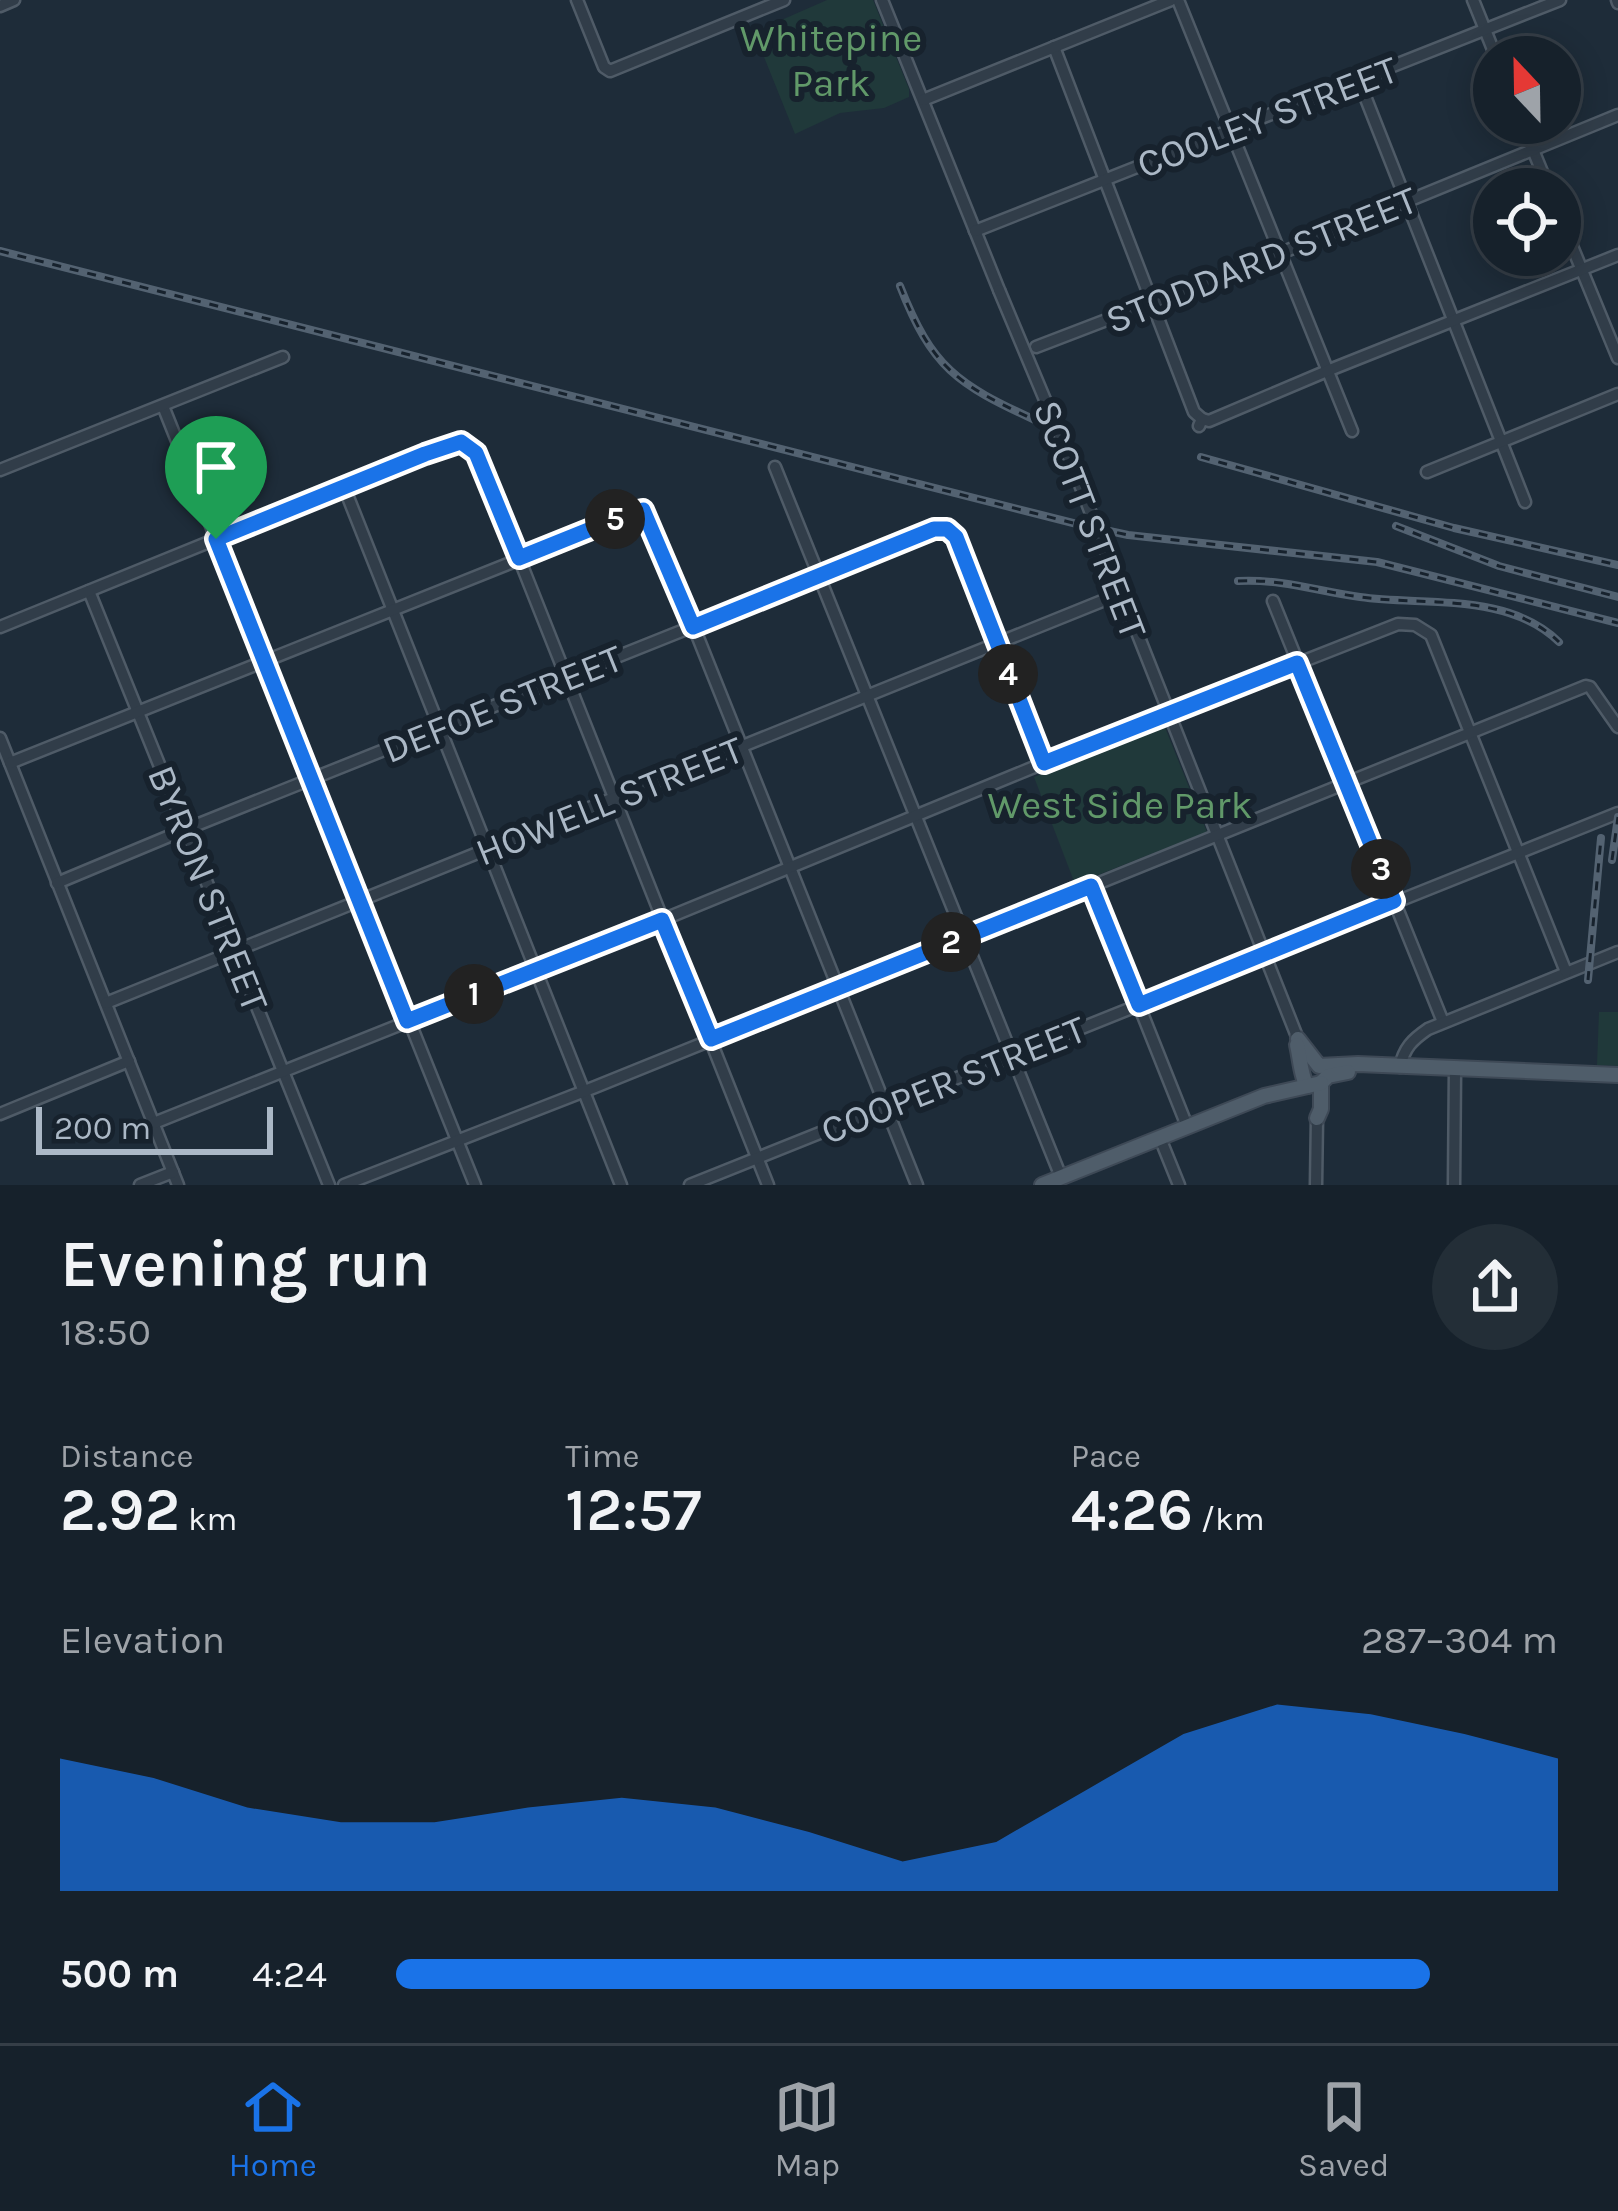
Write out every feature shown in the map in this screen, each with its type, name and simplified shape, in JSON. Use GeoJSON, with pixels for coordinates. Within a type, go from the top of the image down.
{"type":"FeatureCollection","features":[{"type":"Feature","properties":{"kind":"main road"},"geometry":{"type":"LineString","coordinates":[[1298,1039],[1321,1109],[1317,1118]]}},
{"type":"Feature","properties":{"kind":"main road"},"geometry":{"type":"LineString","coordinates":[[1042,1185],[1313,1076],[1358,1064],[1618,1075]]}},
{"type":"Feature","properties":{"kind":"street"},"geometry":{"type":"LineString","coordinates":[[0,6],[14,0]]}},
{"type":"Feature","properties":{"kind":"street"},"geometry":{"type":"LineString","coordinates":[[577,0],[604,67],[610,70],[784,0]]}},
{"type":"Feature","properties":{"kind":"street","name":"SCOTT STREET"},"geometry":{"type":"LineString","coordinates":[[882,0],[1298,1039]]}},
{"type":"Feature","properties":{"kind":"street"},"geometry":{"type":"LineString","coordinates":[[923,100],[1175,0],[1352,431]]}},
{"type":"Feature","properties":{"kind":"street"},"geometry":{"type":"LineString","coordinates":[[1473,0],[1487,36]]}},
{"type":"Feature","properties":{"kind":"street","name":"COOLEY STREET"},"geometry":{"type":"LineString","coordinates":[[975,231],[1560,0]]}},
{"type":"Feature","properties":{"kind":"street"},"geometry":{"type":"LineString","coordinates":[[1054,47],[1200,423],[1618,255]]}},
{"type":"Feature","properties":{"kind":"street"},"geometry":{"type":"LineString","coordinates":[[1359,81],[1525,502]]}},
{"type":"Feature","properties":{"kind":"street","name":"STODDARD STREET"},"geometry":{"type":"LineString","coordinates":[[1036,347],[1618,115]]}},
{"type":"Feature","properties":{"kind":"street"},"geometry":{"type":"LineString","coordinates":[[1531,144],[1540,168]]}},
{"type":"Feature","properties":{"kind":"street"},"geometry":{"type":"LineString","coordinates":[[1582,270],[1618,358]]}},
{"type":"Feature","properties":{"kind":"street"},"geometry":{"type":"LineString","coordinates":[[0,470],[283,357]]}},
{"type":"Feature","properties":{"kind":"street"},"geometry":{"type":"LineString","coordinates":[[1427,472],[1618,394]]}},
{"type":"Feature","properties":{"kind":"street"},"geometry":{"type":"LineString","coordinates":[[163,406],[475,1185]]}},
{"type":"Feature","properties":{"kind":"street"},"geometry":{"type":"LineString","coordinates":[[0,627],[456,443],[466,444],[476,453],[519,558],[768,1185]]}},
{"type":"Feature","properties":{"kind":"street"},"geometry":{"type":"LineString","coordinates":[[775,467],[1061,1178]]}},
{"type":"Feature","properties":{"kind":"street"},"geometry":{"type":"LineString","coordinates":[[344,487],[621,1185]]}},
{"type":"Feature","properties":{"kind":"street"},"geometry":{"type":"LineString","coordinates":[[10,763],[643,510],[916,1185]]}},
{"type":"Feature","properties":{"kind":"street","name":"DEFOE STREET"},"geometry":{"type":"LineString","coordinates":[[57,883],[934,529],[947,529],[956,537],[997,644]]}},
{"type":"Feature","properties":{"kind":"street","name":"BYRON STREET"},"geometry":{"type":"LineString","coordinates":[[88,591],[329,1185]]}},
{"type":"Feature","properties":{"kind":"street","name":"HOWELL STREET"},"geometry":{"type":"LineString","coordinates":[[106,1003],[1118,597]]}},
{"type":"Feature","properties":{"kind":"street"},"geometry":{"type":"LineString","coordinates":[[1273,602],[1443,1022]]}},
{"type":"Feature","properties":{"kind":"street"},"geometry":{"type":"LineString","coordinates":[[154,1123],[1398,624],[1415,625],[1431,635],[1567,972]]}},
{"type":"Feature","properties":{"kind":"street"},"geometry":{"type":"LineString","coordinates":[[997,644],[1044,763]]}},
{"type":"Feature","properties":{"kind":"street"},"geometry":{"type":"LineString","coordinates":[[344,1185],[1586,686],[1618,727]]}},
{"type":"Feature","properties":{"kind":"street"},"geometry":{"type":"LineString","coordinates":[[0,738],[178,1185]]}},
{"type":"Feature","properties":{"kind":"street","name":"COOPER STREET"},"geometry":{"type":"LineString","coordinates":[[690,1185],[1618,813]]}},
{"type":"Feature","properties":{"kind":"street"},"geometry":{"type":"LineString","coordinates":[[1091,886],[1187,1126]]}},
{"type":"Feature","properties":{"kind":"street"},"geometry":{"type":"LineString","coordinates":[[1400,1067],[1412,1041],[1443,1022],[1618,952]]}},
{"type":"Feature","properties":{"kind":"street"},"geometry":{"type":"LineString","coordinates":[[0,1114],[129,1061]]}},
{"type":"Feature","properties":{"kind":"street"},"geometry":{"type":"LineString","coordinates":[[1454,1185],[1455,1070]]}},
{"type":"Feature","properties":{"kind":"street"},"geometry":{"type":"LineString","coordinates":[[1316,1185],[1317,1118]]}},
{"type":"Feature","properties":{"kind":"street"},"geometry":{"type":"LineString","coordinates":[[1160,1138],[1179,1185]]}},
{"type":"Feature","properties":{"kind":"street"},"geometry":{"type":"LineString","coordinates":[[140,1185],[173,1172]]}},
{"type":"Feature","properties":{"kind":"green space","name":"Whitepine Park"},"geometry":{"type":"Polygon","coordinates":[[[827,0],[873,0],[909,97],[884,108],[840,113],[795,134],[754,32],[827,0]]]}},
{"type":"Feature","properties":{"kind":"green space","name":"West Side Park"},"geometry":{"type":"Polygon","coordinates":[[[1164,725],[1207,832],[1075,884],[1034,777],[1164,725]]]}},
{"type":"Feature","properties":{"kind":"green space"},"geometry":{"type":"Polygon","coordinates":[[[1599,1012],[1618,1012],[1618,1066],[1597,1065],[1599,1012]]]}},
{"type":"Feature","properties":{"kind":"railway"},"geometry":{"type":"LineString","coordinates":[[0,251],[1077,524],[1128,535],[1377,562],[1618,623]]}},
{"type":"Feature","properties":{"kind":"railway"},"geometry":{"type":"LineString","coordinates":[[900,286],[924,336],[950,370],[1035,420]]}},
{"type":"Feature","properties":{"kind":"railway"},"geometry":{"type":"LineString","coordinates":[[1201,457],[1454,528],[1618,565]]}},
{"type":"Feature","properties":{"kind":"railway"},"geometry":{"type":"LineString","coordinates":[[1396,526],[1499,566],[1618,597]]}},
{"type":"Feature","properties":{"kind":"railway"},"geometry":{"type":"LineString","coordinates":[[1238,581],[1491,608],[1516,615],[1559,642]]}},
{"type":"Feature","properties":{"kind":"railway"},"geometry":{"type":"LineString","coordinates":[[1612,860],[1618,817]]}},
{"type":"Feature","properties":{"kind":"railway"},"geometry":{"type":"LineString","coordinates":[[1588,980],[1601,838]]}},
{"type":"Feature","properties":{"kind":"route"},"geometry":{"type":"LineString","coordinates":[[461,442],[476,453],[519,558],[643,510],[693,627],[946,528],[956,537],[1044,763],[1297,663],[1394,901],[1139,1005],[1091,886],[711,1039],[662,920],[407,1021],[216,539],[461,442]]}}]}
